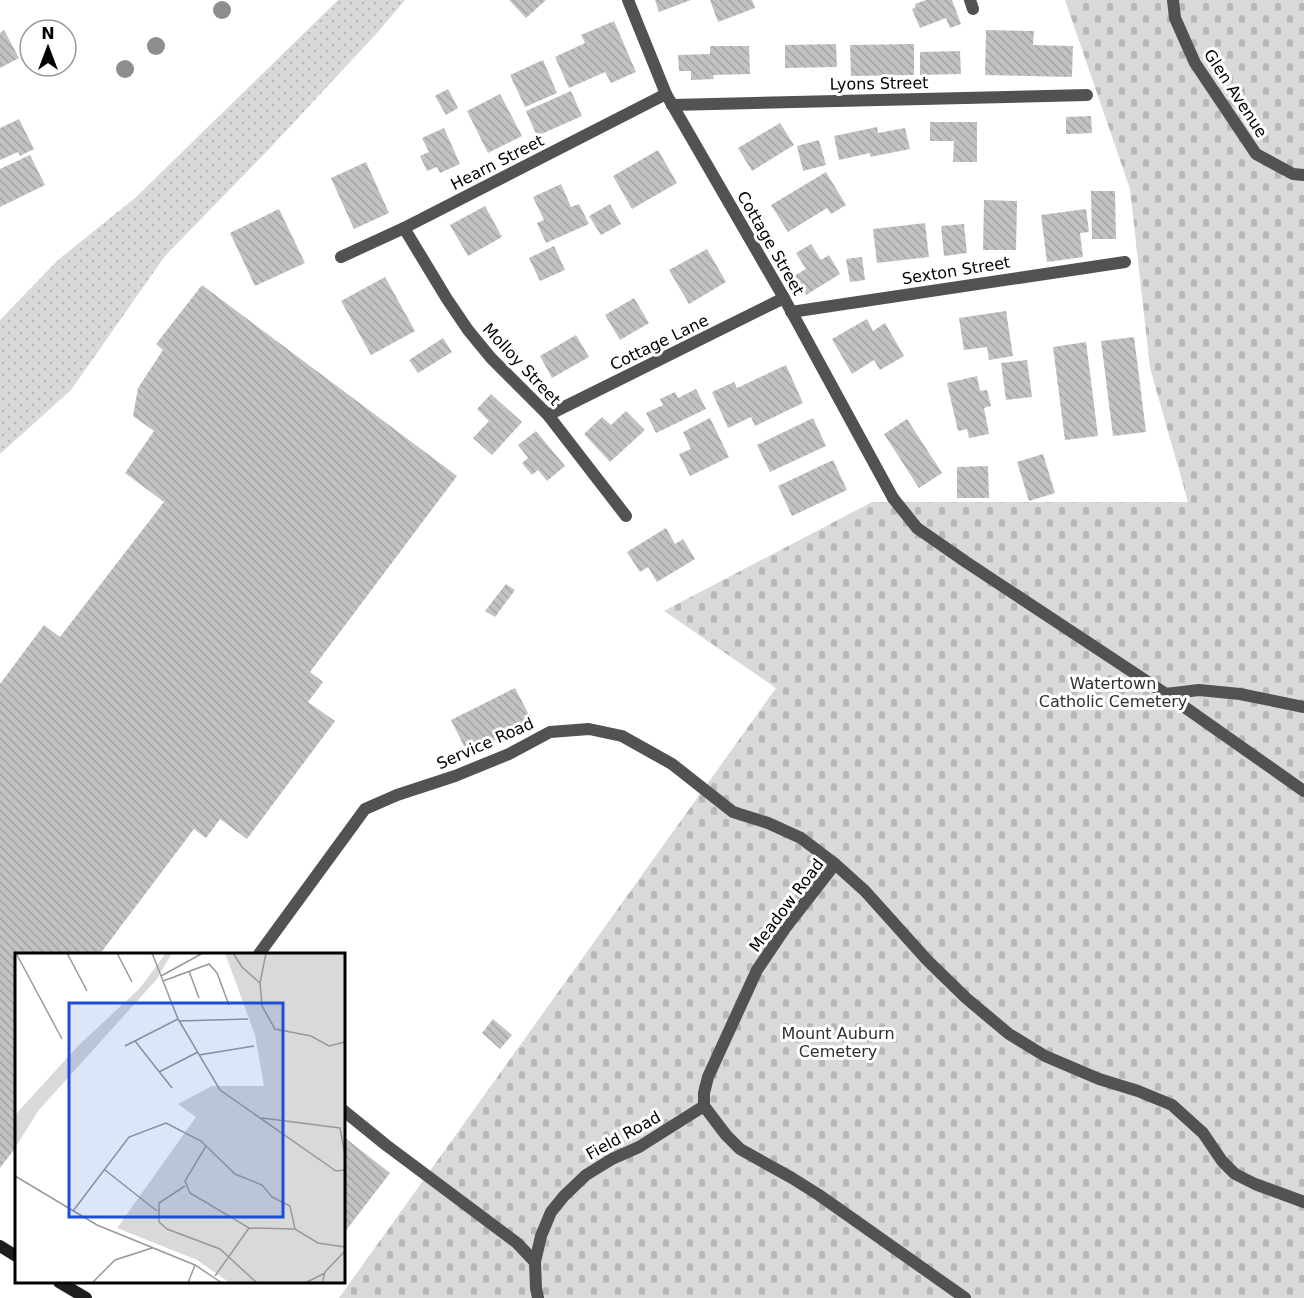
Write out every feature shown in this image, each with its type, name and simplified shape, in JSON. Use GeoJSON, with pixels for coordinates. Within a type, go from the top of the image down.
{"type":"FeatureCollection","features":[{"type":"Feature","properties":{"kind":"street","name":"Cottage Street"},"geometry":{"type":"LineString","coordinates":[[628,0],[669,99],[784,298],[893,498],[917,528],[1166,694],[1304,791]]}},
{"type":"Feature","properties":{"kind":"street","name":"Glen Avenue"},"geometry":{"type":"LineString","coordinates":[[1173,0],[1175,18],[1195,63],[1256,154],[1293,174],[1304,176]]}},
{"type":"Feature","properties":{"kind":"street","name":"Lyons Street"},"geometry":{"type":"LineString","coordinates":[[669,99],[1087,94]]}},
{"type":"Feature","properties":{"kind":"street","name":"Hearn Street"},"geometry":{"type":"LineString","coordinates":[[341,257],[669,99]]}},
{"type":"Feature","properties":{"kind":"street","name":"Molloy Street"},"geometry":{"type":"LineString","coordinates":[[404,228],[468,330],[491,358],[548,415],[626,516]]}},
{"type":"Feature","properties":{"kind":"street","name":"Sexton Street"},"geometry":{"type":"LineString","coordinates":[[791,312],[1125,262]]}},
{"type":"Feature","properties":{"kind":"street","name":"Cottage Lane"},"geometry":{"type":"LineString","coordinates":[[548,415],[784,298]]}},
{"type":"Feature","properties":{"kind":"street"},"geometry":{"type":"LineString","coordinates":[[1166,694],[1199,690],[1240,694],[1304,707]]}},
{"type":"Feature","properties":{"kind":"street","name":"Service Road"},"geometry":{"type":"LineString","coordinates":[[260,953],[365,809],[397,795],[498,759],[550,732],[590,729],[622,736],[672,764],[733,812],[768,823],[801,838],[836,864]]}},
{"type":"Feature","properties":{"kind":"street","name":"Meadow Road"},"geometry":{"type":"LineString","coordinates":[[704,1106],[708,1077],[757,970],[786,927],[836,864],[865,891],[942,975],[1008,1034],[1045,1056],[1099,1079],[1172,1105],[1203,1133],[1222,1161],[1235,1174],[1304,1202]]}},
{"type":"Feature","properties":{"kind":"street"},"geometry":{"type":"LineString","coordinates":[[704,1106],[740,1149],[819,1195],[965,1298]]}},
{"type":"Feature","properties":{"kind":"street","name":"Field Road"},"geometry":{"type":"LineString","coordinates":[[538,1298],[535,1262],[541,1236],[551,1212],[564,1196],[586,1175],[612,1159],[639,1147],[704,1106]]}},
{"type":"Feature","properties":{"kind":"street"},"geometry":{"type":"LineString","coordinates":[[345,1112],[516,1243],[535,1262]]}},
{"type":"Feature","properties":{"kind":"street"},"geometry":{"type":"LineString","coordinates":[[0,1246],[15,1255]]}},
{"type":"Feature","properties":{"kind":"street"},"geometry":{"type":"LineString","coordinates":[[62,1283],[86,1298]]}},
{"type":"Feature","properties":{"kind":"green space"},"geometry":{"type":"Polygon","coordinates":[[[338,0],[405,0],[271,147],[165,256],[71,390],[0,454],[0,320],[58,260],[135,198],[338,0]]]}},
{"type":"Feature","properties":{"kind":"green space"},"geometry":{"type":"Polygon","coordinates":[[[1065,0],[1304,0],[1304,1298],[339,1298],[776,688],[664,611],[872,502],[1188,502],[1150,368],[1130,189],[1065,0]]]}},
{"type":"Feature","properties":{"kind":"building"},"geometry":{"type":"Polygon","coordinates":[[[509,0],[546,0],[526,18],[509,0]]]}},
{"type":"Feature","properties":{"kind":"building"},"geometry":{"type":"Polygon","coordinates":[[[655,0],[691,0],[659,12],[655,0]]]}},
{"type":"Feature","properties":{"kind":"building"},"geometry":{"type":"Polygon","coordinates":[[[710,0],[752,0],[755,8],[718,22],[710,0]]]}},
{"type":"Feature","properties":{"kind":"building"},"geometry":{"type":"Polygon","coordinates":[[[926,0],[952,0],[961,24],[950,28],[946,18],[920,28],[912,9],[916,7],[915,4],[926,0]]]}},
{"type":"Feature","properties":{"kind":"building"},"geometry":{"type":"Polygon","coordinates":[[[614,21],[636,72],[611,83],[605,72],[569,88],[555,57],[585,43],[581,35],[614,21]]]}},
{"type":"Feature","properties":{"kind":"building"},"geometry":{"type":"Polygon","coordinates":[[[4,30],[18,59],[0,68],[0,33],[4,30]]]}},
{"type":"Feature","properties":{"kind":"building"},"geometry":{"type":"Polygon","coordinates":[[[986,30],[1034,31],[1033,45],[1073,46],[1072,77],[985,75],[986,30]]]}},
{"type":"Feature","properties":{"kind":"building"},"geometry":{"type":"Polygon","coordinates":[[[836,44],[837,67],[785,68],[785,45],[836,44]]]}},
{"type":"Feature","properties":{"kind":"building"},"geometry":{"type":"Polygon","coordinates":[[[914,44],[914,75],[851,76],[850,45],[914,44]]]}},
{"type":"Feature","properties":{"kind":"building"},"geometry":{"type":"Polygon","coordinates":[[[710,46],[749,46],[750,74],[713,75],[714,79],[691,80],[691,71],[679,71],[678,55],[710,54],[710,46]]]}},
{"type":"Feature","properties":{"kind":"building"},"geometry":{"type":"Polygon","coordinates":[[[960,51],[961,74],[920,75],[920,52],[960,51]]]}},
{"type":"Feature","properties":{"kind":"building"},"geometry":{"type":"Polygon","coordinates":[[[543,60],[557,93],[525,107],[510,75],[543,60]]]}},
{"type":"Feature","properties":{"kind":"building"},"geometry":{"type":"Polygon","coordinates":[[[448,89],[458,108],[446,115],[435,96],[448,89]]]}},
{"type":"Feature","properties":{"kind":"building"},"geometry":{"type":"Polygon","coordinates":[[[571,91],[582,116],[537,136],[526,111],[571,91]]]}},
{"type":"Feature","properties":{"kind":"building"},"geometry":{"type":"Polygon","coordinates":[[[500,94],[522,136],[488,153],[467,111],[500,94]]]}},
{"type":"Feature","properties":{"kind":"building"},"geometry":{"type":"Polygon","coordinates":[[[1091,116],[1092,133],[1066,134],[1066,117],[1091,116]]]}},
{"type":"Feature","properties":{"kind":"building"},"geometry":{"type":"Polygon","coordinates":[[[19,119],[34,149],[20,156],[18,152],[0,160],[0,128],[19,119]]]}},
{"type":"Feature","properties":{"kind":"building"},"geometry":{"type":"Polygon","coordinates":[[[930,122],[977,122],[977,162],[953,162],[954,141],[930,141],[930,122]]]}},
{"type":"Feature","properties":{"kind":"building"},"geometry":{"type":"Polygon","coordinates":[[[780,123],[794,145],[752,171],[738,148],[780,123]]]}},
{"type":"Feature","properties":{"kind":"building"},"geometry":{"type":"Polygon","coordinates":[[[877,127],[878,133],[905,128],[910,149],[870,157],[870,153],[839,160],[834,136],[877,127]]]}},
{"type":"Feature","properties":{"kind":"building"},"geometry":{"type":"Polygon","coordinates":[[[444,128],[460,164],[440,173],[437,167],[427,171],[420,156],[429,152],[422,138],[444,128]]]}},
{"type":"Feature","properties":{"kind":"building"},"geometry":{"type":"Polygon","coordinates":[[[819,140],[826,165],[803,171],[797,146],[819,140]]]}},
{"type":"Feature","properties":{"kind":"building"},"geometry":{"type":"Polygon","coordinates":[[[658,150],[677,183],[632,209],[613,176],[658,150]]]}},
{"type":"Feature","properties":{"kind":"building"},"geometry":{"type":"Polygon","coordinates":[[[30,155],[45,185],[0,207],[0,169],[30,155]]]}},
{"type":"Feature","properties":{"kind":"building"},"geometry":{"type":"Polygon","coordinates":[[[366,162],[389,213],[354,229],[331,178],[366,162]]]}},
{"type":"Feature","properties":{"kind":"building"},"geometry":{"type":"Polygon","coordinates":[[[826,172],[846,205],[831,214],[827,208],[788,232],[771,205],[826,172]]]}},
{"type":"Feature","properties":{"kind":"building"},"geometry":{"type":"Polygon","coordinates":[[[561,184],[571,207],[579,204],[589,224],[546,243],[537,223],[544,220],[533,197],[561,184]]]}},
{"type":"Feature","properties":{"kind":"building"},"geometry":{"type":"Polygon","coordinates":[[[1091,191],[1115,191],[1116,239],[1092,239],[1091,191]]]}},
{"type":"Feature","properties":{"kind":"building"},"geometry":{"type":"Polygon","coordinates":[[[984,200],[1017,201],[1016,250],[983,250],[984,200]]]}},
{"type":"Feature","properties":{"kind":"building"},"geometry":{"type":"Polygon","coordinates":[[[610,204],[621,224],[601,235],[589,216],[610,204]]]}},
{"type":"Feature","properties":{"kind":"building"},"geometry":{"type":"Polygon","coordinates":[[[485,206],[502,237],[468,256],[450,225],[485,206]]]}},
{"type":"Feature","properties":{"kind":"building"},"geometry":{"type":"Polygon","coordinates":[[[279,209],[305,263],[255,286],[230,233],[279,209]]]}},
{"type":"Feature","properties":{"kind":"building"},"geometry":{"type":"Polygon","coordinates":[[[1086,209],[1089,232],[1080,233],[1083,257],[1047,262],[1041,215],[1086,209]]]}},
{"type":"Feature","properties":{"kind":"building"},"geometry":{"type":"Polygon","coordinates":[[[925,223],[929,257],[877,263],[873,229],[925,223]]]}},
{"type":"Feature","properties":{"kind":"building"},"geometry":{"type":"Polygon","coordinates":[[[964,224],[967,253],[944,256],[941,226],[964,224]]]}},
{"type":"Feature","properties":{"kind":"building"},"geometry":{"type":"Polygon","coordinates":[[[811,244],[821,260],[829,255],[840,274],[806,295],[794,276],[806,269],[796,253],[811,244]]]}},
{"type":"Feature","properties":{"kind":"building"},"geometry":{"type":"Polygon","coordinates":[[[554,246],[565,270],[540,281],[529,258],[554,246]]]}},
{"type":"Feature","properties":{"kind":"building"},"geometry":{"type":"Polygon","coordinates":[[[707,249],[726,282],[689,304],[669,270],[707,249]]]}},
{"type":"Feature","properties":{"kind":"building"},"geometry":{"type":"Polygon","coordinates":[[[862,257],[865,280],[850,282],[846,259],[862,257]]]}},
{"type":"Feature","properties":{"kind":"building"},"geometry":{"type":"Polygon","coordinates":[[[385,277],[415,331],[371,355],[341,301],[385,277]]]}},
{"type":"Feature","properties":{"kind":"building"},"geometry":{"type":"Polygon","coordinates":[[[202,285],[457,476],[310,672],[323,682],[308,702],[335,721],[247,839],[220,819],[206,838],[194,829],[101,953],[15,953],[15,1152],[13,1151],[0,1168],[0,684],[44,625],[60,637],[164,502],[125,473],[154,431],[133,416],[138,388],[163,350],[156,344],[202,285]]]}},
{"type":"Feature","properties":{"kind":"building"},"geometry":{"type":"Polygon","coordinates":[[[634,298],[649,323],[620,340],[605,315],[634,298]]]}},
{"type":"Feature","properties":{"kind":"building"},"geometry":{"type":"Polygon","coordinates":[[[1006,311],[1013,356],[989,360],[987,347],[964,350],[959,318],[1006,311]]]}},
{"type":"Feature","properties":{"kind":"building"},"geometry":{"type":"Polygon","coordinates":[[[867,319],[873,331],[885,323],[904,356],[880,370],[874,360],[852,374],[832,339],[867,319]]]}},
{"type":"Feature","properties":{"kind":"building"},"geometry":{"type":"Polygon","coordinates":[[[576,335],[589,357],[552,378],[540,356],[576,335]]]}},
{"type":"Feature","properties":{"kind":"building"},"geometry":{"type":"Polygon","coordinates":[[[1134,337],[1146,432],[1113,436],[1101,341],[1134,337]]]}},
{"type":"Feature","properties":{"kind":"building"},"geometry":{"type":"Polygon","coordinates":[[[443,338],[452,352],[418,373],[409,360],[443,338]]]}},
{"type":"Feature","properties":{"kind":"building"},"geometry":{"type":"Polygon","coordinates":[[[1086,342],[1098,436],[1065,440],[1053,347],[1086,342]]]}},
{"type":"Feature","properties":{"kind":"building"},"geometry":{"type":"Polygon","coordinates":[[[1027,360],[1032,397],[1006,400],[1001,363],[1027,360]]]}},
{"type":"Feature","properties":{"kind":"building"},"geometry":{"type":"Polygon","coordinates":[[[786,365],[803,403],[755,426],[751,417],[728,428],[712,392],[734,382],[737,388],[786,365]]]}},
{"type":"Feature","properties":{"kind":"building"},"geometry":{"type":"Polygon","coordinates":[[[977,376],[980,391],[987,390],[991,406],[984,408],[989,434],[969,438],[967,429],[958,431],[947,383],[977,376]]]}},
{"type":"Feature","properties":{"kind":"building"},"geometry":{"type":"Polygon","coordinates":[[[696,389],[706,409],[656,433],[646,413],[663,405],[660,399],[675,392],[678,398],[696,389]]]}},
{"type":"Feature","properties":{"kind":"building"},"geometry":{"type":"Polygon","coordinates":[[[491,394],[522,422],[492,455],[473,438],[489,421],[477,409],[491,394]]]}},
{"type":"Feature","properties":{"kind":"building"},"geometry":{"type":"Polygon","coordinates":[[[626,411],[645,430],[610,462],[584,434],[602,417],[611,425],[626,411]]]}},
{"type":"Feature","properties":{"kind":"building"},"geometry":{"type":"Polygon","coordinates":[[[710,418],[729,457],[690,476],[679,454],[691,449],[683,432],[710,418]]]}},
{"type":"Feature","properties":{"kind":"building"},"geometry":{"type":"Polygon","coordinates":[[[813,418],[826,446],[770,472],[757,445],[813,418]]]}},
{"type":"Feature","properties":{"kind":"building"},"geometry":{"type":"Polygon","coordinates":[[[907,419],[942,473],[919,488],[884,434],[907,419]]]}},
{"type":"Feature","properties":{"kind":"building"},"geometry":{"type":"Polygon","coordinates":[[[536,431],[565,466],[547,481],[538,470],[532,475],[522,463],[528,458],[518,445],[536,431]]]}},
{"type":"Feature","properties":{"kind":"building"},"geometry":{"type":"Polygon","coordinates":[[[1043,454],[1055,493],[1029,501],[1017,462],[1043,454]]]}},
{"type":"Feature","properties":{"kind":"building"},"geometry":{"type":"Polygon","coordinates":[[[833,460],[847,490],[792,516],[778,486],[833,460]]]}},
{"type":"Feature","properties":{"kind":"building"},"geometry":{"type":"Polygon","coordinates":[[[988,466],[989,498],[957,498],[957,467],[988,466]]]}},
{"type":"Feature","properties":{"kind":"building"},"geometry":{"type":"Polygon","coordinates":[[[666,528],[675,544],[683,539],[695,559],[657,582],[648,567],[640,572],[627,552],[666,528]]]}},
{"type":"Feature","properties":{"kind":"building"},"geometry":{"type":"Polygon","coordinates":[[[506,584],[515,590],[495,617],[485,611],[506,584]]]}},
{"type":"Feature","properties":{"kind":"building"},"geometry":{"type":"Polygon","coordinates":[[[515,688],[532,721],[468,754],[451,720],[515,688]]]}},
{"type":"Feature","properties":{"kind":"building"},"geometry":{"type":"Polygon","coordinates":[[[493,1019],[512,1035],[500,1049],[482,1033],[493,1019]]]}},
{"type":"Feature","properties":{"kind":"building"},"geometry":{"type":"Polygon","coordinates":[[[345,1138],[390,1173],[345,1232],[345,1138]]]}},
{"type":"Feature","properties":{"kind":"park label","name":"Watertown Catholic Cemetery"},"geometry":{"type":"Point","coordinates":[1113,692]}},
{"type":"Feature","properties":{"kind":"park label","name":"Mount Auburn Cemetery"},"geometry":{"type":"Point","coordinates":[838,1042]}}]}
